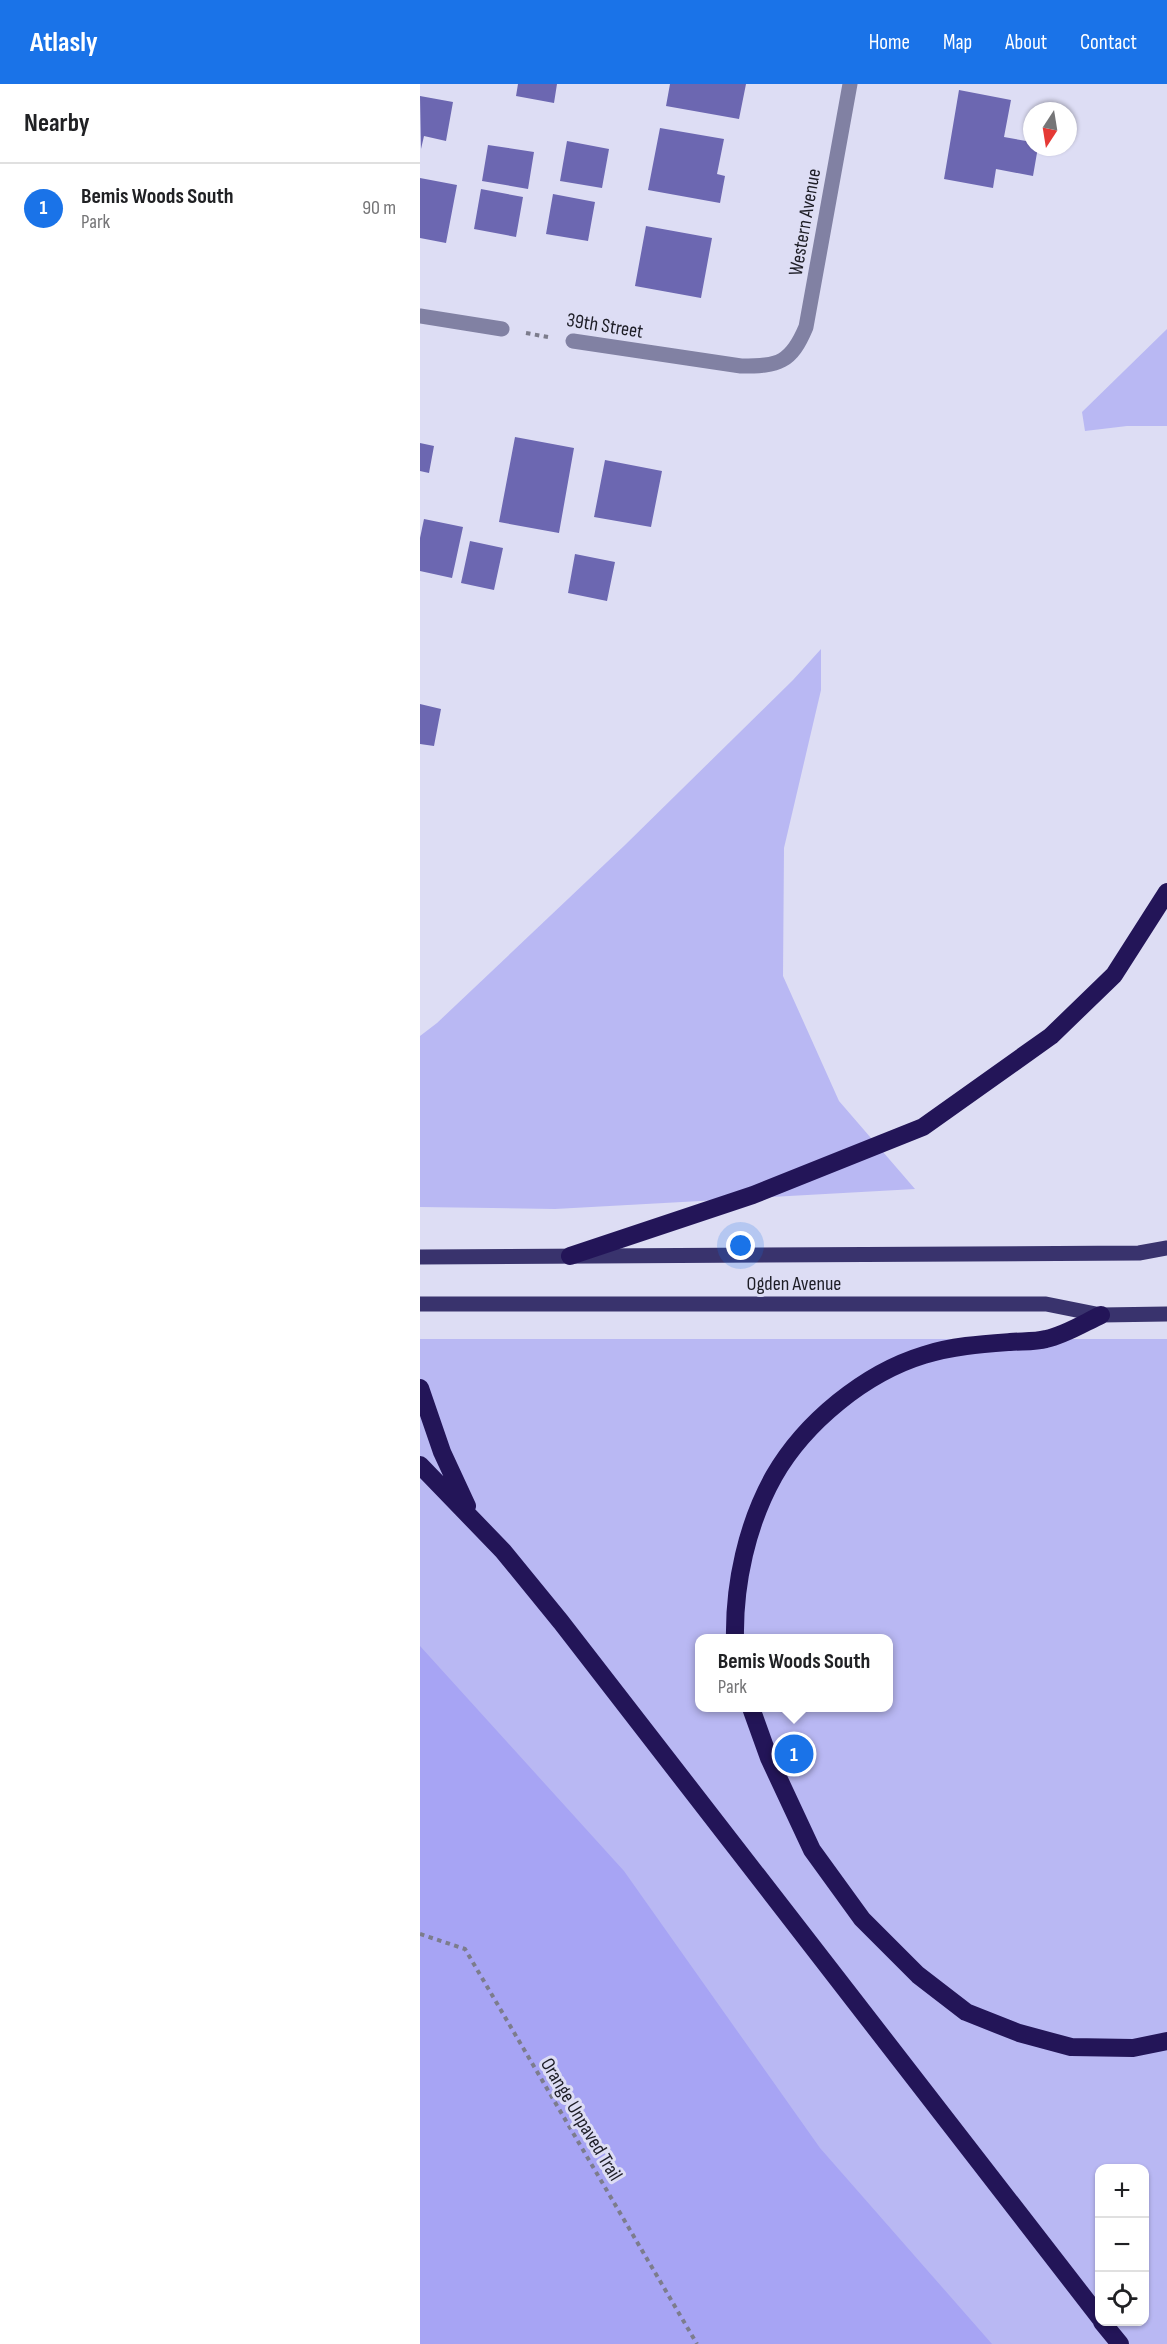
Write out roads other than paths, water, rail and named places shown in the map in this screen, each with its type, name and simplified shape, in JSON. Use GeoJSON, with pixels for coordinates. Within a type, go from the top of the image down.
{"type":"FeatureCollection","features":[{"type":"Feature","properties":{"kind":"highway"},"geometry":{"type":"LineString","coordinates":[[570,1256],[753,1195],[923,1127],[1051,1036],[1114,975],[1167,892]]}},
{"type":"Feature","properties":{"kind":"highway"},"geometry":{"type":"LineString","coordinates":[[735,1634],[740,1573],[756,1517],[775,1475],[809,1429],[825,1414],[881,1372],[925,1354],[975,1344],[1046,1339],[1101,1315]]}},
{"type":"Feature","properties":{"kind":"highway"},"geometry":{"type":"LineString","coordinates":[[420,1388],[442,1452],[472,1516]]}},
{"type":"Feature","properties":{"kind":"highway"},"geometry":{"type":"LineString","coordinates":[[420,1465],[472,1516],[510,1560],[637,1719],[1095,2312]]}},
{"type":"Feature","properties":{"kind":"highway"},"geometry":{"type":"LineString","coordinates":[[753,1712],[769,1758],[812,1850],[862,1919],[918,1975],[966,2012],[1019,2033],[1071,2047],[1132,2048],[1167,2041]]}},
{"type":"Feature","properties":{"kind":"highway"},"geometry":{"type":"LineString","coordinates":[[1105,2326],[1120,2344]]}},
{"type":"Feature","properties":{"kind":"main road","name":"Ogden Avenue"},"geometry":{"type":"LineString","coordinates":[[420,1257],[1139,1253],[1167,1248]]}},
{"type":"Feature","properties":{"kind":"main road","name":"Ogden Avenue"},"geometry":{"type":"LineString","coordinates":[[420,1304],[1046,1304],[1101,1315],[1167,1314]]}},
{"type":"Feature","properties":{"kind":"street","name":"Western Avenue"},"geometry":{"type":"LineString","coordinates":[[784,360],[798,347],[806,327],[850,84]]}},
{"type":"Feature","properties":{"kind":"street"},"geometry":{"type":"LineString","coordinates":[[420,316],[502,329]]}},
{"type":"Feature","properties":{"kind":"street","name":"39th Street"},"geometry":{"type":"LineString","coordinates":[[573,342],[741,366],[764,366],[784,360]]}},
{"type":"Feature","properties":{"kind":"place","name":"Bemis Woods South"},"geometry":{"type":"Point","coordinates":[794,1754]}}]}
